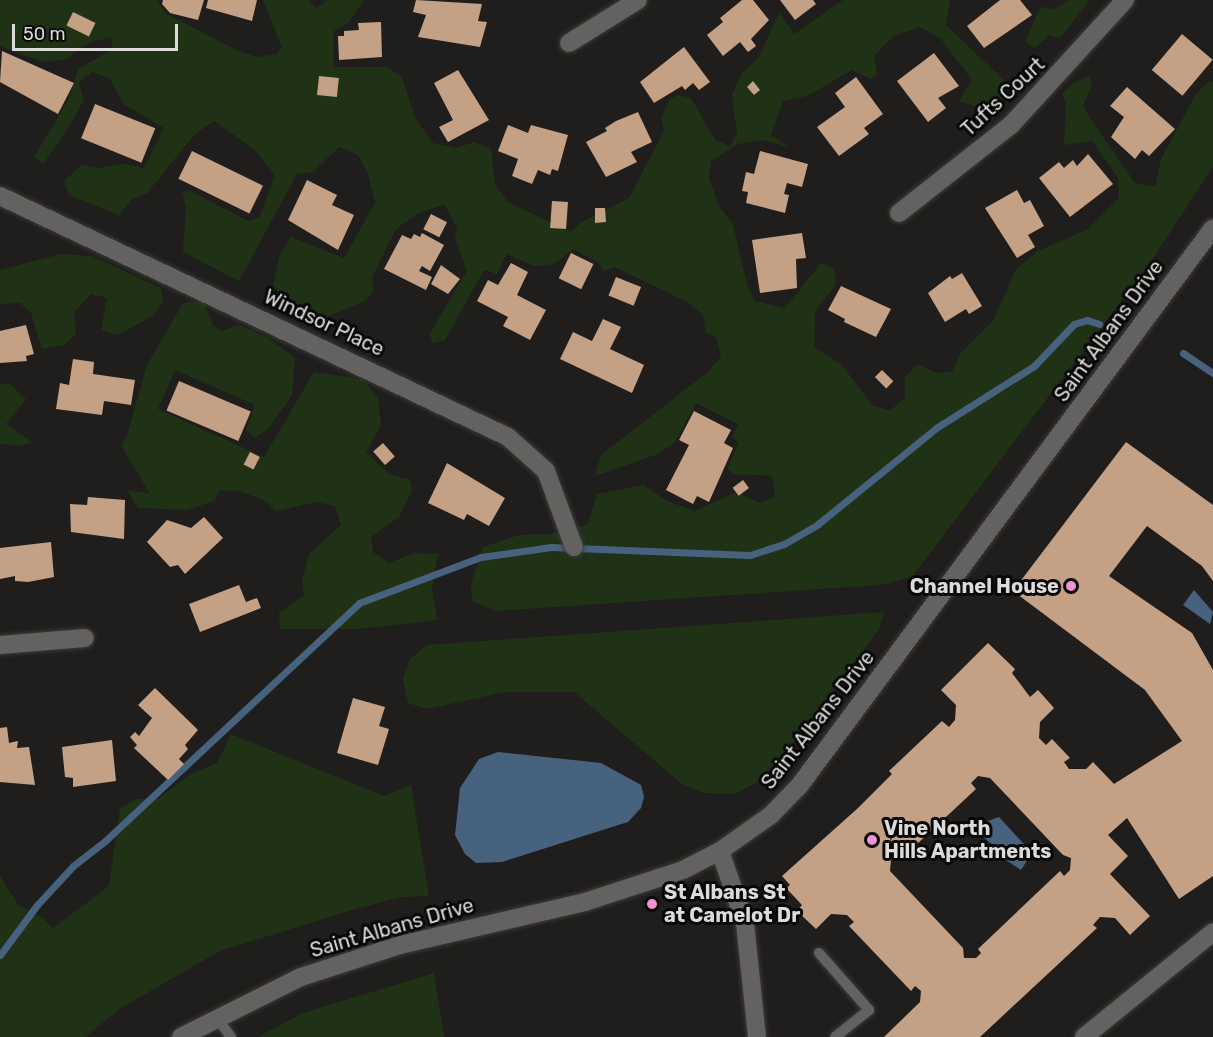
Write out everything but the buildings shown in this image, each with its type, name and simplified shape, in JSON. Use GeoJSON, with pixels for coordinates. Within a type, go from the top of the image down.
{"type":"FeatureCollection","features":[{"type":"Feature","properties":{"kind":"street"},"geometry":{"type":"LineString","coordinates":[[569,43],[638,0]]}},
{"type":"Feature","properties":{"kind":"street","name":"Tufts Court"},"geometry":{"type":"LineString","coordinates":[[898,213],[1011,125],[1125,0]]}},
{"type":"Feature","properties":{"kind":"street","name":"Windsor Place"},"geometry":{"type":"LineString","coordinates":[[0,196],[502,433],[530,453],[546,471],[574,548]]}},
{"type":"Feature","properties":{"kind":"street","name":"Saint Albans Drive"},"geometry":{"type":"LineString","coordinates":[[181,1037],[216,1017],[301,977],[400,945],[585,902],[683,870],[720,851],[771,815],[800,785],[1213,228]]}},
{"type":"Feature","properties":{"kind":"street"},"geometry":{"type":"LineString","coordinates":[[0,645],[85,638]]}},
{"type":"Feature","properties":{"kind":"street"},"geometry":{"type":"LineString","coordinates":[[720,851],[746,923],[757,1037]]}},
{"type":"Feature","properties":{"kind":"street"},"geometry":{"type":"LineString","coordinates":[[1084,1037],[1213,932]]}},
{"type":"Feature","properties":{"kind":"lane"},"geometry":{"type":"LineString","coordinates":[[819,953],[869,1010],[835,1037]]}},
{"type":"Feature","properties":{"kind":"lane"},"geometry":{"type":"LineString","coordinates":[[216,1017],[231,1037]]}},
{"type":"Feature","properties":{"kind":"green space"},"geometry":{"type":"Polygon","coordinates":[[[0,0],[158,0],[166,14],[241,52],[258,57],[276,54],[282,48],[263,0],[309,0],[316,8],[328,0],[364,0],[348,23],[334,31],[333,67],[387,67],[402,77],[415,118],[433,143],[456,148],[474,142],[491,149],[495,184],[508,202],[571,232],[582,222],[629,198],[664,131],[661,118],[669,100],[677,95],[691,98],[715,140],[730,146],[737,134],[732,95],[742,73],[759,57],[779,13],[794,34],[843,0],[950,0],[946,25],[1006,82],[1001,100],[984,109],[959,101],[972,80],[941,39],[920,27],[892,37],[874,56],[877,74],[871,79],[852,70],[807,96],[783,101],[771,135],[789,147],[762,140],[738,144],[711,161],[709,178],[720,208],[732,222],[748,288],[755,301],[785,308],[821,263],[834,268],[836,284],[815,311],[814,347],[842,365],[872,405],[890,411],[905,397],[905,377],[918,364],[936,373],[952,372],[960,354],[993,321],[1016,269],[1038,251],[1088,229],[1119,198],[1118,177],[1092,141],[1064,145],[1066,104],[1062,94],[1074,83],[1089,76],[1092,86],[1083,105],[1090,118],[1135,183],[1155,187],[1161,159],[1196,94],[1208,82],[1213,82],[1213,167],[1154,257],[912,577],[880,585],[496,611],[472,601],[471,583],[483,547],[519,535],[548,534],[587,525],[597,494],[644,485],[665,500],[695,511],[736,492],[760,503],[775,497],[772,476],[733,474],[728,468],[739,442],[732,438],[738,424],[696,403],[675,442],[658,454],[595,476],[601,455],[709,371],[721,356],[716,337],[705,332],[704,316],[689,303],[615,267],[603,271],[598,262],[573,249],[553,265],[534,266],[507,254],[497,274],[484,270],[445,340],[432,343],[430,333],[467,271],[455,238],[457,228],[444,204],[417,214],[396,229],[372,277],[374,290],[365,301],[321,319],[271,294],[279,257],[291,237],[344,258],[375,203],[368,174],[358,155],[339,147],[313,172],[297,174],[239,281],[183,252],[186,208],[182,191],[191,191],[248,221],[259,218],[275,175],[254,149],[214,121],[195,134],[147,193],[132,199],[119,215],[69,195],[64,181],[81,165],[98,168],[123,164],[144,168],[164,128],[125,105],[109,78],[92,72],[79,83],[84,100],[65,133],[43,164],[34,157],[70,97],[78,69],[113,49],[111,37],[89,43],[66,59],[44,62],[0,45],[0,0]]]}},
{"type":"Feature","properties":{"kind":"green space"},"geometry":{"type":"Polygon","coordinates":[[[1070,0],[1090,0],[1060,38],[1049,35],[1035,48],[1025,42],[1040,7],[1054,9],[1070,0]]]}},
{"type":"Feature","properties":{"kind":"green space"},"geometry":{"type":"Polygon","coordinates":[[[61,254],[92,256],[161,288],[163,302],[153,316],[117,335],[101,330],[107,298],[91,294],[74,312],[76,334],[64,345],[42,349],[31,313],[20,303],[0,304],[0,270],[61,254]]]}},
{"type":"Feature","properties":{"kind":"green space"},"geometry":{"type":"Polygon","coordinates":[[[203,300],[213,325],[222,331],[239,325],[267,337],[295,358],[292,395],[268,429],[255,438],[246,430],[255,405],[175,370],[158,409],[264,457],[314,372],[362,379],[378,397],[381,425],[366,452],[390,475],[409,479],[412,491],[399,517],[371,537],[373,552],[389,563],[414,553],[438,554],[432,589],[437,620],[359,629],[280,629],[279,613],[304,595],[302,580],[309,554],[341,525],[335,506],[317,502],[276,511],[266,501],[239,491],[220,490],[214,501],[187,510],[138,508],[127,490],[150,494],[121,445],[127,436],[147,365],[183,303],[203,300]]]}},
{"type":"Feature","properties":{"kind":"green space"},"geometry":{"type":"Polygon","coordinates":[[[0,384],[10,384],[26,399],[6,424],[32,442],[22,446],[0,444],[0,384]]]}},
{"type":"Feature","properties":{"kind":"green space"},"geometry":{"type":"Polygon","coordinates":[[[884,612],[880,628],[778,763],[759,781],[735,794],[703,793],[682,784],[574,692],[505,692],[427,709],[408,703],[403,679],[410,659],[427,645],[884,612]]]}},
{"type":"Feature","properties":{"kind":"green space"},"geometry":{"type":"Polygon","coordinates":[[[231,734],[384,796],[411,785],[429,896],[401,897],[220,951],[121,1008],[85,1037],[0,1037],[0,876],[19,906],[42,917],[53,928],[109,886],[120,808],[136,799],[158,799],[189,775],[217,763],[231,734]]]}},
{"type":"Feature","properties":{"kind":"green space"},"geometry":{"type":"Polygon","coordinates":[[[434,973],[444,1037],[258,1037],[303,1013],[434,973]]]}},
{"type":"Feature","properties":{"kind":"water"},"geometry":{"type":"Polygon","coordinates":[[[1194,590],[1213,612],[1210,624],[1183,605],[1194,590]]]}},
{"type":"Feature","properties":{"kind":"water"},"geometry":{"type":"Polygon","coordinates":[[[498,752],[601,763],[641,785],[644,797],[641,808],[628,822],[502,862],[476,863],[465,854],[455,835],[460,788],[479,759],[498,752]]]}},
{"type":"Feature","properties":{"kind":"water"},"geometry":{"type":"Polygon","coordinates":[[[999,817],[1032,853],[1021,870],[1001,857],[1002,853],[975,830],[979,824],[999,817]]]}},
{"type":"Feature","properties":{"kind":"waterway"},"geometry":{"type":"LineString","coordinates":[[0,955],[37,905],[73,866],[105,841],[359,603],[481,557],[551,547],[750,555],[784,544],[818,524],[936,428],[1034,366],[1074,324],[1087,320],[1099,324]]}},
{"type":"Feature","properties":{"kind":"waterway"},"geometry":{"type":"LineString","coordinates":[[1183,353],[1213,373]]}},
{"type":"Feature","properties":{"kind":"place","name":"Channel House"},"geometry":{"type":"Point","coordinates":[1071,586]}},
{"type":"Feature","properties":{"kind":"place","name":"Vine North Hills Apartments"},"geometry":{"type":"Point","coordinates":[872,840]}},
{"type":"Feature","properties":{"kind":"place","name":"St Albans St at Camelot Dr"},"geometry":{"type":"Point","coordinates":[652,904]}}]}
